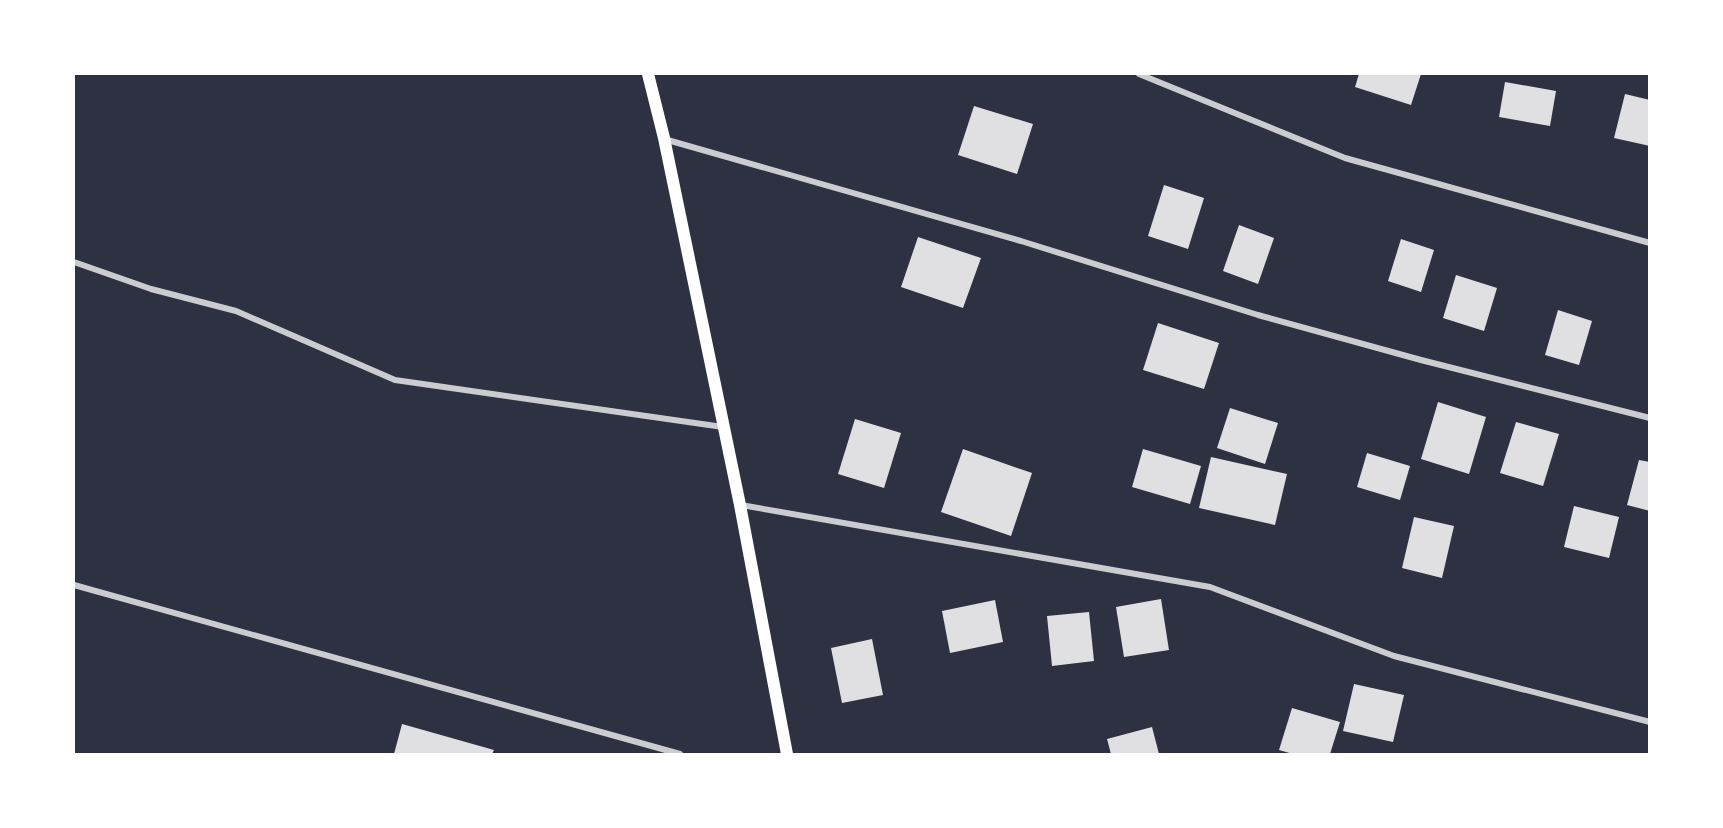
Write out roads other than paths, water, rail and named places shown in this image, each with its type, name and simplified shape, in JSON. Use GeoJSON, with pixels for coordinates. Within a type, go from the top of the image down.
{"type":"FeatureCollection","features":[{"type":"Feature","properties":{"kind":"main road"},"geometry":{"type":"LineString","coordinates":[[648,74],[664,138],[740,505],[787,754]]}},
{"type":"Feature","properties":{"kind":"street"},"geometry":{"type":"LineString","coordinates":[[1139,74],[1345,158],[1650,243]]}},
{"type":"Feature","properties":{"kind":"street"},"geometry":{"type":"LineString","coordinates":[[664,138],[1021,241],[1268,318],[1421,360],[1650,418]]}},
{"type":"Feature","properties":{"kind":"street"},"geometry":{"type":"LineString","coordinates":[[74,262],[151,290],[236,311],[395,380],[723,427]]}},
{"type":"Feature","properties":{"kind":"street"},"geometry":{"type":"LineString","coordinates":[[740,505],[1210,587],[1394,656],[1650,722]]}},
{"type":"Feature","properties":{"kind":"street"},"geometry":{"type":"LineString","coordinates":[[74,585],[680,754]]}}]}
